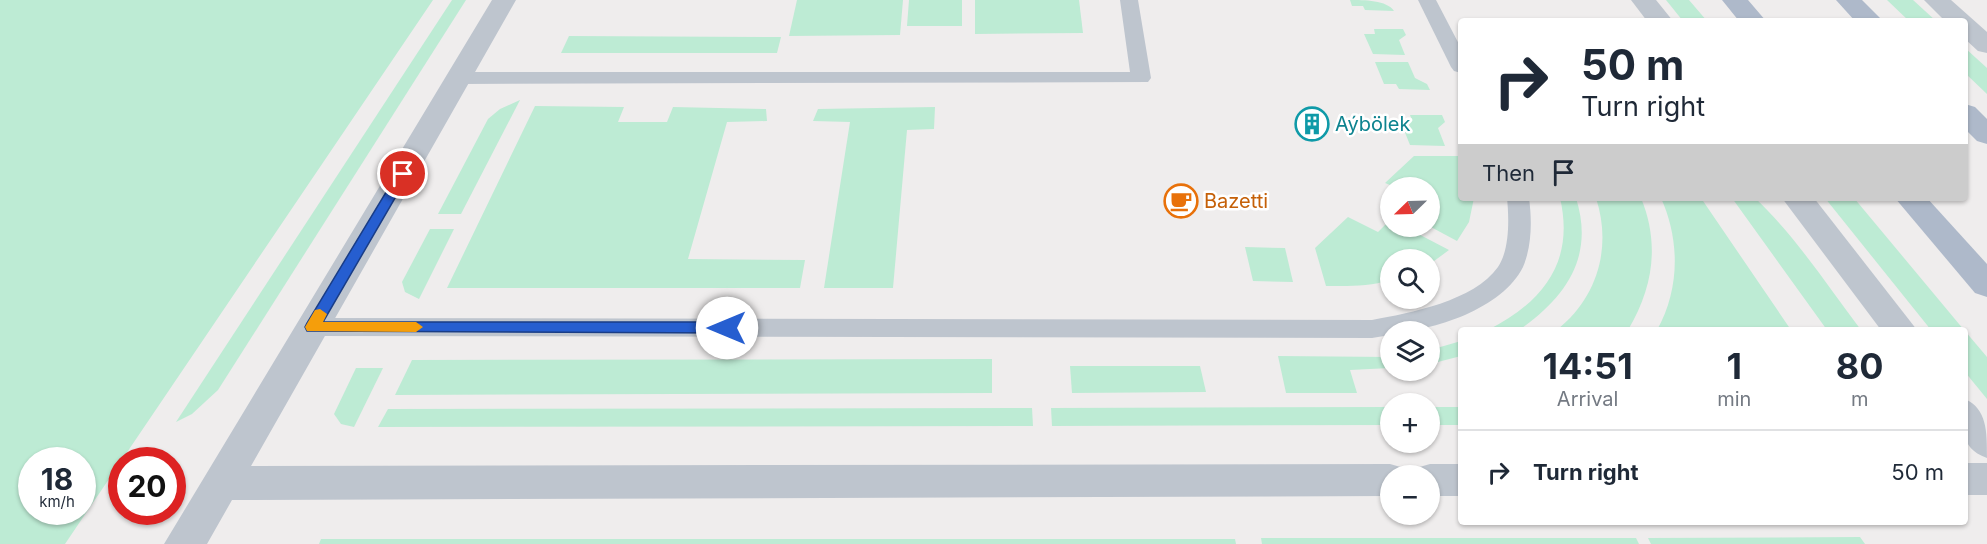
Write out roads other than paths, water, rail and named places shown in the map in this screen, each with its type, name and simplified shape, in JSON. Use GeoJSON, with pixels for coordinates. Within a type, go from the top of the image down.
{"type":"FeatureCollection","features":[{"type":"Feature","properties":{"kind":"main road"},"geometry":{"type":"LineString","coordinates":[[1734,0],[1750,18]]}},
{"type":"Feature","properties":{"kind":"main road"},"geometry":{"type":"LineString","coordinates":[[1848,0],[1867,18]]}},
{"type":"Feature","properties":{"kind":"main road"},"geometry":{"type":"LineString","coordinates":[[1968,116],[1987,135]]}},
{"type":"Feature","properties":{"kind":"main road"},"geometry":{"type":"LineString","coordinates":[[1913,201],[1987,285]]}},
{"type":"Feature","properties":{"kind":"street"},"geometry":{"type":"LineString","coordinates":[[185,544],[504,0]]}},
{"type":"Feature","properties":{"kind":"street"},"geometry":{"type":"LineString","coordinates":[[1643,0],[1658,18]]}},
{"type":"Feature","properties":{"kind":"street"},"geometry":{"type":"LineString","coordinates":[[1936,0],[1957,18]]}},
{"type":"Feature","properties":{"kind":"street"},"geometry":{"type":"LineString","coordinates":[[1968,29],[1987,45]]}},
{"type":"Feature","properties":{"kind":"street"},"geometry":{"type":"LineString","coordinates":[[1799,201],[1898,327]]}},
{"type":"Feature","properties":{"kind":"street"},"geometry":{"type":"LineString","coordinates":[[1968,418],[1987,442]]}},
{"type":"Feature","properties":{"kind":"street"},"geometry":{"type":"LineString","coordinates":[[1968,478],[1987,479]]}},
{"type":"Feature","properties":{"kind":"street"},"geometry":{"type":"LineString","coordinates":[[221,483],[1380,480]]}},
{"type":"Feature","properties":{"kind":"street"},"geometry":{"type":"LineString","coordinates":[[1440,480],[1458,480]]}},
{"type":"Feature","properties":{"kind":"lane"},"geometry":{"type":"LineString","coordinates":[[459,78],[1141,78],[1129,0]]}},
{"type":"Feature","properties":{"kind":"lane"},"geometry":{"type":"LineString","coordinates":[[1427,0],[1458,61]]}},
{"type":"Feature","properties":{"kind":"lane"},"geometry":{"type":"LineString","coordinates":[[312,327],[1372,329],[1437,316],[1488,290],[1511,269],[1517,242],[1520,211],[1518,201]]}},
{"type":"Feature","properties":{"kind":"place","name":"Aýbölek"},"geometry":{"type":"Point","coordinates":[1312,124]}},
{"type":"Feature","properties":{"kind":"place","name":"Bazetti"},"geometry":{"type":"Point","coordinates":[1181,201]}}]}
